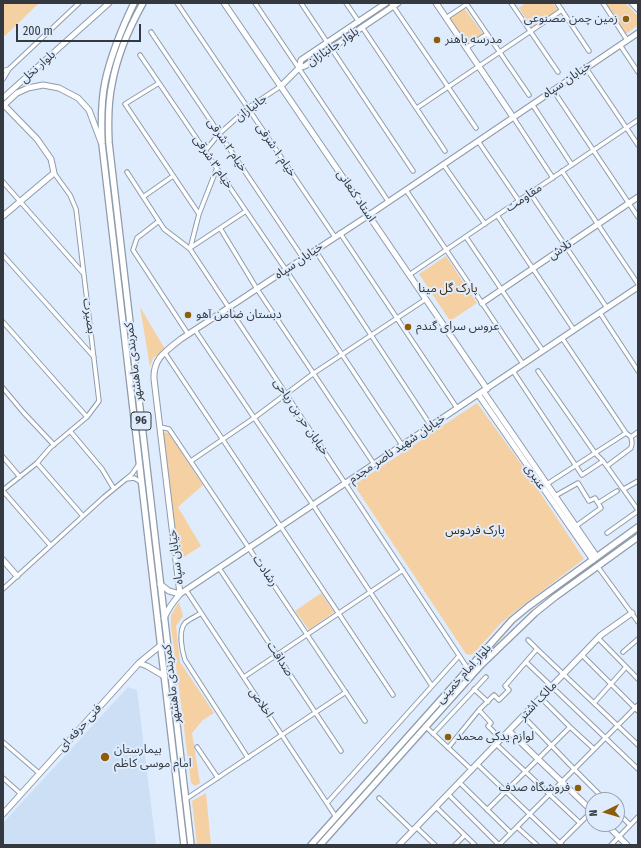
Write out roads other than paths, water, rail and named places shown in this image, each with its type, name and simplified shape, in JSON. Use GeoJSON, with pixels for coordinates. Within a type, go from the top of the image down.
{"type":"FeatureCollection","features":[{"type":"Feature","properties":{"kind":"main road","name":"کمربندی ماهشهر"},"geometry":{"type":"LineString","coordinates":[[134,3],[115,47],[105,82],[101,120],[102,144],[184,845]]}},
{"type":"Feature","properties":{"kind":"main road","name":"کمربندی ماهشهر"},"geometry":{"type":"LineString","coordinates":[[143,3],[130,28],[112,84],[109,102],[109,143],[191,845]]}},
{"type":"Feature","properties":{"kind":"main road","name":"بلوار امام خمینی"},"geometry":{"type":"LineString","coordinates":[[311,845],[512,620],[529,606],[638,528]]}},
{"type":"Feature","properties":{"kind":"main road","name":"بلوار امام خمینی"},"geometry":{"type":"LineString","coordinates":[[321,845],[425,726],[481,665],[540,609],[638,537]]}},
{"type":"Feature","properties":{"kind":"main road"},"geometry":{"type":"LineString","coordinates":[[512,620],[516,625],[521,627]]}},
{"type":"Feature","properties":{"kind":"main road"},"geometry":{"type":"LineString","coordinates":[[505,628],[510,631],[512,636]]}},
{"type":"Feature","properties":{"kind":"main road"},"geometry":{"type":"LineString","coordinates":[[306,845],[326,829]]}},
{"type":"Feature","properties":{"kind":"street"},"geometry":{"type":"LineString","coordinates":[[3,79],[9,69],[79,3]]}},
{"type":"Feature","properties":{"kind":"street","name":"بلوار نخل"},"geometry":{"type":"LineString","coordinates":[[3,98],[109,3]]}},
{"type":"Feature","properties":{"kind":"street","name":"خیام ۱ شرقی"},"geometry":{"type":"LineString","coordinates":[[177,3],[335,237]]}},
{"type":"Feature","properties":{"kind":"street","name":"استاد کنعانی"},"geometry":{"type":"LineString","coordinates":[[224,3],[410,275],[483,391]]}},
{"type":"Feature","properties":{"kind":"street"},"geometry":{"type":"LineString","coordinates":[[255,3],[388,201]]}},
{"type":"Feature","properties":{"kind":"street"},"geometry":{"type":"LineString","coordinates":[[301,3],[413,171]]}},
{"type":"Feature","properties":{"kind":"street"},"geometry":{"type":"LineString","coordinates":[[346,3],[359,22]]}},
{"type":"Feature","properties":{"kind":"street","name":"بلوار جانبازان"},"geometry":{"type":"LineString","coordinates":[[299,68],[301,60],[386,3]]}},
{"type":"Feature","properties":{"kind":"street"},"geometry":{"type":"LineString","coordinates":[[436,3],[553,178]]}},
{"type":"Feature","properties":{"kind":"street"},"geometry":{"type":"LineString","coordinates":[[513,3],[558,72]]}},
{"type":"Feature","properties":{"kind":"street"},"geometry":{"type":"LineString","coordinates":[[557,3],[589,51]]}},
{"type":"Feature","properties":{"kind":"street"},"geometry":{"type":"LineString","coordinates":[[603,3],[628,40]]}},
{"type":"Feature","properties":{"kind":"street"},"geometry":{"type":"LineString","coordinates":[[632,3],[638,9]]}},
{"type":"Feature","properties":{"kind":"street"},"geometry":{"type":"LineString","coordinates":[[394,4],[476,128]]}},
{"type":"Feature","properties":{"kind":"street","name":"بلوار جانبازان"},"geometry":{"type":"LineString","coordinates":[[299,68],[331,48],[394,4]]}},
{"type":"Feature","properties":{"kind":"street"},"geometry":{"type":"LineString","coordinates":[[446,18],[467,4],[528,94]]}},
{"type":"Feature","properties":{"kind":"street"},"geometry":{"type":"LineString","coordinates":[[417,108],[562,10]]}},
{"type":"Feature","properties":{"kind":"street"},"geometry":{"type":"LineString","coordinates":[[362,27],[445,151]]}},
{"type":"Feature","properties":{"kind":"street","name":"خیام ۲ شرقی"},"geometry":{"type":"LineString","coordinates":[[151,32],[303,258]]}},
{"type":"Feature","properties":{"kind":"street","name":"خیابان سپاه"},"geometry":{"type":"LineString","coordinates":[[180,594],[154,373],[157,362],[164,353],[188,334],[369,215],[638,33]]}},
{"type":"Feature","properties":{"kind":"street"},"geometry":{"type":"LineString","coordinates":[[466,48],[488,34]]}},
{"type":"Feature","properties":{"kind":"street"},"geometry":{"type":"LineString","coordinates":[[620,45],[638,72]]}},
{"type":"Feature","properties":{"kind":"street","name":"خیام ۳ شرقی"},"geometry":{"type":"LineString","coordinates":[[140,55],[286,270],[402,445]]}},
{"type":"Feature","properties":{"kind":"street","name":"جانبازان"},"geometry":{"type":"LineString","coordinates":[[205,151],[219,134],[248,108],[281,86],[299,68]]}},
{"type":"Feature","properties":{"kind":"street"},"geometry":{"type":"LineString","coordinates":[[586,68],[638,145]]}},
{"type":"Feature","properties":{"kind":"street"},"geometry":{"type":"LineString","coordinates":[[3,71],[9,69]]}},
{"type":"Feature","properties":{"kind":"street"},"geometry":{"type":"LineString","coordinates":[[159,83],[125,104],[199,214]]}},
{"type":"Feature","properties":{"kind":"street","name":"بلوار نخل"},"geometry":{"type":"LineString","coordinates":[[3,105],[17,93],[28,88],[43,85],[59,88],[78,98],[89,110],[102,144]]}},
{"type":"Feature","properties":{"kind":"street"},"geometry":{"type":"LineString","coordinates":[[553,90],[638,217]]}},
{"type":"Feature","properties":{"kind":"street"},"geometry":{"type":"LineString","coordinates":[[532,104],[572,165]]}},
{"type":"Feature","properties":{"kind":"street"},"geometry":{"type":"LineString","coordinates":[[3,105],[37,140],[51,159],[54,173],[3,216]]}},
{"type":"Feature","properties":{"kind":"street","name":"مقاومت"},"geometry":{"type":"LineString","coordinates":[[410,275],[638,120]]}},
{"type":"Feature","properties":{"kind":"street"},"geometry":{"type":"LineString","coordinates":[[478,141],[519,201]]}},
{"type":"Feature","properties":{"kind":"street"},"geometry":{"type":"LineString","coordinates":[[443,164],[484,224]]}},
{"type":"Feature","properties":{"kind":"street"},"geometry":{"type":"LineString","coordinates":[[190,249],[199,214],[217,168]]}},
{"type":"Feature","properties":{"kind":"street","name":"خیابان حر بن ریاحی"},"geometry":{"type":"LineString","coordinates":[[127,172],[164,229],[190,249],[468,669]]}},
{"type":"Feature","properties":{"kind":"street"},"geometry":{"type":"LineString","coordinates":[[562,172],[598,224],[637,289]]}},
{"type":"Feature","properties":{"kind":"street","name":"بصیرت"},"geometry":{"type":"LineString","coordinates":[[3,491],[37,463],[70,431],[88,417],[99,401],[76,209],[70,195],[54,173]]}},
{"type":"Feature","properties":{"kind":"street"},"geometry":{"type":"LineString","coordinates":[[144,197],[174,176]]}},
{"type":"Feature","properties":{"kind":"street"},"geometry":{"type":"LineString","coordinates":[[3,182],[83,273]]}},
{"type":"Feature","properties":{"kind":"street"},"geometry":{"type":"LineString","coordinates":[[406,190],[523,364]]}},
{"type":"Feature","properties":{"kind":"street"},"geometry":{"type":"LineString","coordinates":[[530,193],[607,308]]}},
{"type":"Feature","properties":{"kind":"street","name":"تلاش"},"geometry":{"type":"LineString","coordinates":[[482,303],[638,197]]}},
{"type":"Feature","properties":{"kind":"street"},"geometry":{"type":"LineString","coordinates":[[190,249],[246,211]]}},
{"type":"Feature","properties":{"kind":"street"},"geometry":{"type":"LineString","coordinates":[[498,215],[574,330]]}},
{"type":"Feature","properties":{"kind":"street"},"geometry":{"type":"LineString","coordinates":[[159,221],[137,238],[133,250],[188,334]]}},
{"type":"Feature","properties":{"kind":"street"},"geometry":{"type":"LineString","coordinates":[[220,228],[257,289],[374,464]]}},
{"type":"Feature","properties":{"kind":"street"},"geometry":{"type":"LineString","coordinates":[[340,233],[457,408]]}},
{"type":"Feature","properties":{"kind":"street"},"geometry":{"type":"LineString","coordinates":[[466,237],[543,351]]}},
{"type":"Feature","properties":{"kind":"street"},"geometry":{"type":"LineString","coordinates":[[315,250],[431,426]]}},
{"type":"Feature","properties":{"kind":"street"},"geometry":{"type":"LineString","coordinates":[[3,255],[94,358]]}},
{"type":"Feature","properties":{"kind":"street","name":"خیابان شهید ناصر مجدم"},"geometry":{"type":"LineString","coordinates":[[164,618],[168,609],[180,594],[637,289]]}},
{"type":"Feature","properties":{"kind":"street"},"geometry":{"type":"LineString","coordinates":[[191,461],[254,418],[314,374],[426,299]]}},
{"type":"Feature","properties":{"kind":"street"},"geometry":{"type":"LineString","coordinates":[[600,313],[638,371]]}},
{"type":"Feature","properties":{"kind":"street"},"geometry":{"type":"LineString","coordinates":[[3,322],[88,417]]}},
{"type":"Feature","properties":{"kind":"street"},"geometry":{"type":"LineString","coordinates":[[195,330],[313,505],[432,686]]}},
{"type":"Feature","properties":{"kind":"street"},"geometry":{"type":"LineString","coordinates":[[562,338],[626,433],[631,437],[632,444],[630,449],[607,466]]}},
{"type":"Feature","properties":{"kind":"street"},"geometry":{"type":"LineString","coordinates":[[164,353],[393,695]]}},
{"type":"Feature","properties":{"kind":"street"},"geometry":{"type":"LineString","coordinates":[[513,371],[582,475],[603,461]]}},
{"type":"Feature","properties":{"kind":"street"},"geometry":{"type":"LineString","coordinates":[[538,371],[595,453],[607,466],[638,510],[607,533]]}},
{"type":"Feature","properties":{"kind":"street"},"geometry":{"type":"LineString","coordinates":[[3,388],[54,445]]}},
{"type":"Feature","properties":{"kind":"street","name":"عنبری"},"geometry":{"type":"LineString","coordinates":[[483,391],[576,526],[595,559]]}},
{"type":"Feature","properties":{"kind":"street","name":"عنبری"},"geometry":{"type":"LineString","coordinates":[[483,391],[595,559]]}},
{"type":"Feature","properties":{"kind":"street","name":"رشادت"},"geometry":{"type":"LineString","coordinates":[[160,427],[169,429],[365,721]]}},
{"type":"Feature","properties":{"kind":"street"},"geometry":{"type":"LineString","coordinates":[[70,431],[102,469],[114,488]]}},
{"type":"Feature","properties":{"kind":"street"},"geometry":{"type":"LineString","coordinates":[[631,437],[638,432]]}},
{"type":"Feature","properties":{"kind":"street"},"geometry":{"type":"LineString","coordinates":[[547,484],[626,433]]}},
{"type":"Feature","properties":{"kind":"street"},"geometry":{"type":"LineString","coordinates":[[632,444],[638,444]]}},
{"type":"Feature","properties":{"kind":"street"},"geometry":{"type":"LineString","coordinates":[[3,457],[20,476]]}},
{"type":"Feature","properties":{"kind":"street"},"geometry":{"type":"LineString","coordinates":[[37,463],[83,516]]}},
{"type":"Feature","properties":{"kind":"street"},"geometry":{"type":"LineString","coordinates":[[3,589],[50,545],[132,474],[140,463]]}},
{"type":"Feature","properties":{"kind":"street"},"geometry":{"type":"LineString","coordinates":[[126,479],[134,478],[142,482]]}},
{"type":"Feature","properties":{"kind":"street"},"geometry":{"type":"LineString","coordinates":[[624,489],[638,481]]}},
{"type":"Feature","properties":{"kind":"street"},"geometry":{"type":"LineString","coordinates":[[555,496],[578,483],[589,501],[595,498],[598,502],[601,508],[576,526]]}},
{"type":"Feature","properties":{"kind":"street"},"geometry":{"type":"LineString","coordinates":[[598,502],[617,490]]}},
{"type":"Feature","properties":{"kind":"street"},"geometry":{"type":"LineString","coordinates":[[3,491],[50,545]]}},
{"type":"Feature","properties":{"kind":"street"},"geometry":{"type":"LineString","coordinates":[[3,560],[17,576]]}},
{"type":"Feature","properties":{"kind":"street"},"geometry":{"type":"LineString","coordinates":[[598,567],[638,622]]}},
{"type":"Feature","properties":{"kind":"street","name":"صداقت"},"geometry":{"type":"LineString","coordinates":[[220,568],[341,751]]}},
{"type":"Feature","properties":{"kind":"street"},"geometry":{"type":"LineString","coordinates":[[244,677],[403,570]]}},
{"type":"Feature","properties":{"kind":"street"},"geometry":{"type":"LineString","coordinates":[[160,584],[169,591],[180,594]]}},
{"type":"Feature","properties":{"kind":"street","name":"اخلاص"},"geometry":{"type":"LineString","coordinates":[[186,590],[336,817]]}},
{"type":"Feature","properties":{"kind":"street"},"geometry":{"type":"LineString","coordinates":[[201,613],[185,623],[182,630],[182,652],[184,660],[248,758]]}},
{"type":"Feature","properties":{"kind":"street","name":"مالک اشتر"},"geometry":{"type":"LineString","coordinates":[[399,845],[598,638],[632,613]]}},
{"type":"Feature","properties":{"kind":"street"},"geometry":{"type":"LineString","coordinates":[[598,638],[638,679]]}},
{"type":"Feature","properties":{"kind":"street"},"geometry":{"type":"LineString","coordinates":[[623,652],[638,639]]}},
{"type":"Feature","properties":{"kind":"street"},"geometry":{"type":"LineString","coordinates":[[528,640],[638,745]]}},
{"type":"Feature","properties":{"kind":"street","name":"فنی حرفه ای"},"geometry":{"type":"LineString","coordinates":[[4,811],[139,663],[161,645]]}},
{"type":"Feature","properties":{"kind":"street"},"geometry":{"type":"LineString","coordinates":[[448,748],[479,710],[494,696],[499,700],[508,690],[505,686],[538,649]]}},
{"type":"Feature","properties":{"kind":"street"},"geometry":{"type":"LineString","coordinates":[[448,794],[499,845],[637,708],[582,655]]}},
{"type":"Feature","properties":{"kind":"street"},"geometry":{"type":"LineString","coordinates":[[327,803],[459,656]]}},
{"type":"Feature","properties":{"kind":"street"},"geometry":{"type":"LineString","coordinates":[[526,662],[638,769]]}},
{"type":"Feature","properties":{"kind":"street"},"geometry":{"type":"LineString","coordinates":[[139,663],[164,676]]}},
{"type":"Feature","properties":{"kind":"street"},"geometry":{"type":"LineString","coordinates":[[594,703],[626,667]]}},
{"type":"Feature","properties":{"kind":"street"},"geometry":{"type":"LineString","coordinates":[[433,734],[486,676]]}},
{"type":"Feature","properties":{"kind":"street"},"geometry":{"type":"LineString","coordinates":[[474,689],[488,702]]}},
{"type":"Feature","properties":{"kind":"street"},"geometry":{"type":"LineString","coordinates":[[186,799],[346,692]]}},
{"type":"Feature","properties":{"kind":"street"},"geometry":{"type":"LineString","coordinates":[[541,698],[594,749]]}},
{"type":"Feature","properties":{"kind":"street"},"geometry":{"type":"LineString","coordinates":[[479,710],[491,723],[488,726],[501,739]]}},
{"type":"Feature","properties":{"kind":"street"},"geometry":{"type":"LineString","coordinates":[[523,716],[597,792]]}},
{"type":"Feature","properties":{"kind":"street"},"geometry":{"type":"LineString","coordinates":[[425,726],[472,770]]}},
{"type":"Feature","properties":{"kind":"street"},"geometry":{"type":"LineString","coordinates":[[487,810],[570,727]]}},
{"type":"Feature","properties":{"kind":"street"},"geometry":{"type":"LineString","coordinates":[[509,731],[585,804]]}},
{"type":"Feature","properties":{"kind":"street"},"geometry":{"type":"LineString","coordinates":[[3,742],[40,773]]}},
{"type":"Feature","properties":{"kind":"street"},"geometry":{"type":"LineString","coordinates":[[496,744],[580,823]]}},
{"type":"Feature","properties":{"kind":"street"},"geometry":{"type":"LineString","coordinates":[[197,747],[218,778]]}},
{"type":"Feature","properties":{"kind":"street"},"geometry":{"type":"LineString","coordinates":[[635,766],[638,762]]}},
{"type":"Feature","properties":{"kind":"street"},"geometry":{"type":"LineString","coordinates":[[477,764],[561,844],[585,818]]}},
{"type":"Feature","properties":{"kind":"street"},"geometry":{"type":"LineString","coordinates":[[3,778],[21,794]]}},
{"type":"Feature","properties":{"kind":"street"},"geometry":{"type":"LineString","coordinates":[[459,782],[511,833]]}},
{"type":"Feature","properties":{"kind":"street"},"geometry":{"type":"LineString","coordinates":[[379,798],[435,845]]}},
{"type":"Feature","properties":{"kind":"street"},"geometry":{"type":"LineString","coordinates":[[436,807],[475,845]]}},
{"type":"Feature","properties":{"kind":"street"},"geometry":{"type":"LineString","coordinates":[[611,845],[638,817]]}},
{"type":"Feature","properties":{"kind":"street"},"geometry":{"type":"LineString","coordinates":[[625,820],[630,825]]}},
{"type":"Feature","properties":{"kind":"street"},"geometry":{"type":"LineString","coordinates":[[517,827],[537,845]]}},
{"type":"Feature","properties":{"kind":"street"},"geometry":{"type":"LineString","coordinates":[[614,832],[627,845]]}},
{"type":"Feature","properties":{"kind":"street"},"geometry":{"type":"LineString","coordinates":[[454,845],[465,835]]}},
{"type":"Feature","properties":{"kind":"place","name":"زمین چمن مصنوعی"},"geometry":{"type":"Point","coordinates":[626,19]}},
{"type":"Feature","properties":{"kind":"place","name":"مدرسه باهنر"},"geometry":{"type":"Point","coordinates":[437,40]}},
{"type":"Feature","properties":{"kind":"place","name":"دبستان ضامن آهو"},"geometry":{"type":"Point","coordinates":[188,315]}},
{"type":"Feature","properties":{"kind":"place","name":"عروس سرای گندم"},"geometry":{"type":"Point","coordinates":[408,327]}},
{"type":"Feature","properties":{"kind":"place","name":"لوازم یدکی محمد"},"geometry":{"type":"Point","coordinates":[448,737]}},
{"type":"Feature","properties":{"kind":"place","name":"بیمارستان امام موسی کاظم"},"geometry":{"type":"Point","coordinates":[105,757]}},
{"type":"Feature","properties":{"kind":"place","name":"فروشگاه صدف"},"geometry":{"type":"Point","coordinates":[578,788]}},
{"type":"Feature","properties":{"kind":"park label","name":"پارک گل مینا"},"geometry":{"type":"Point","coordinates":[448,289]}},
{"type":"Feature","properties":{"kind":"park label","name":"پارک فردوس"},"geometry":{"type":"Point","coordinates":[475,531]}}]}
